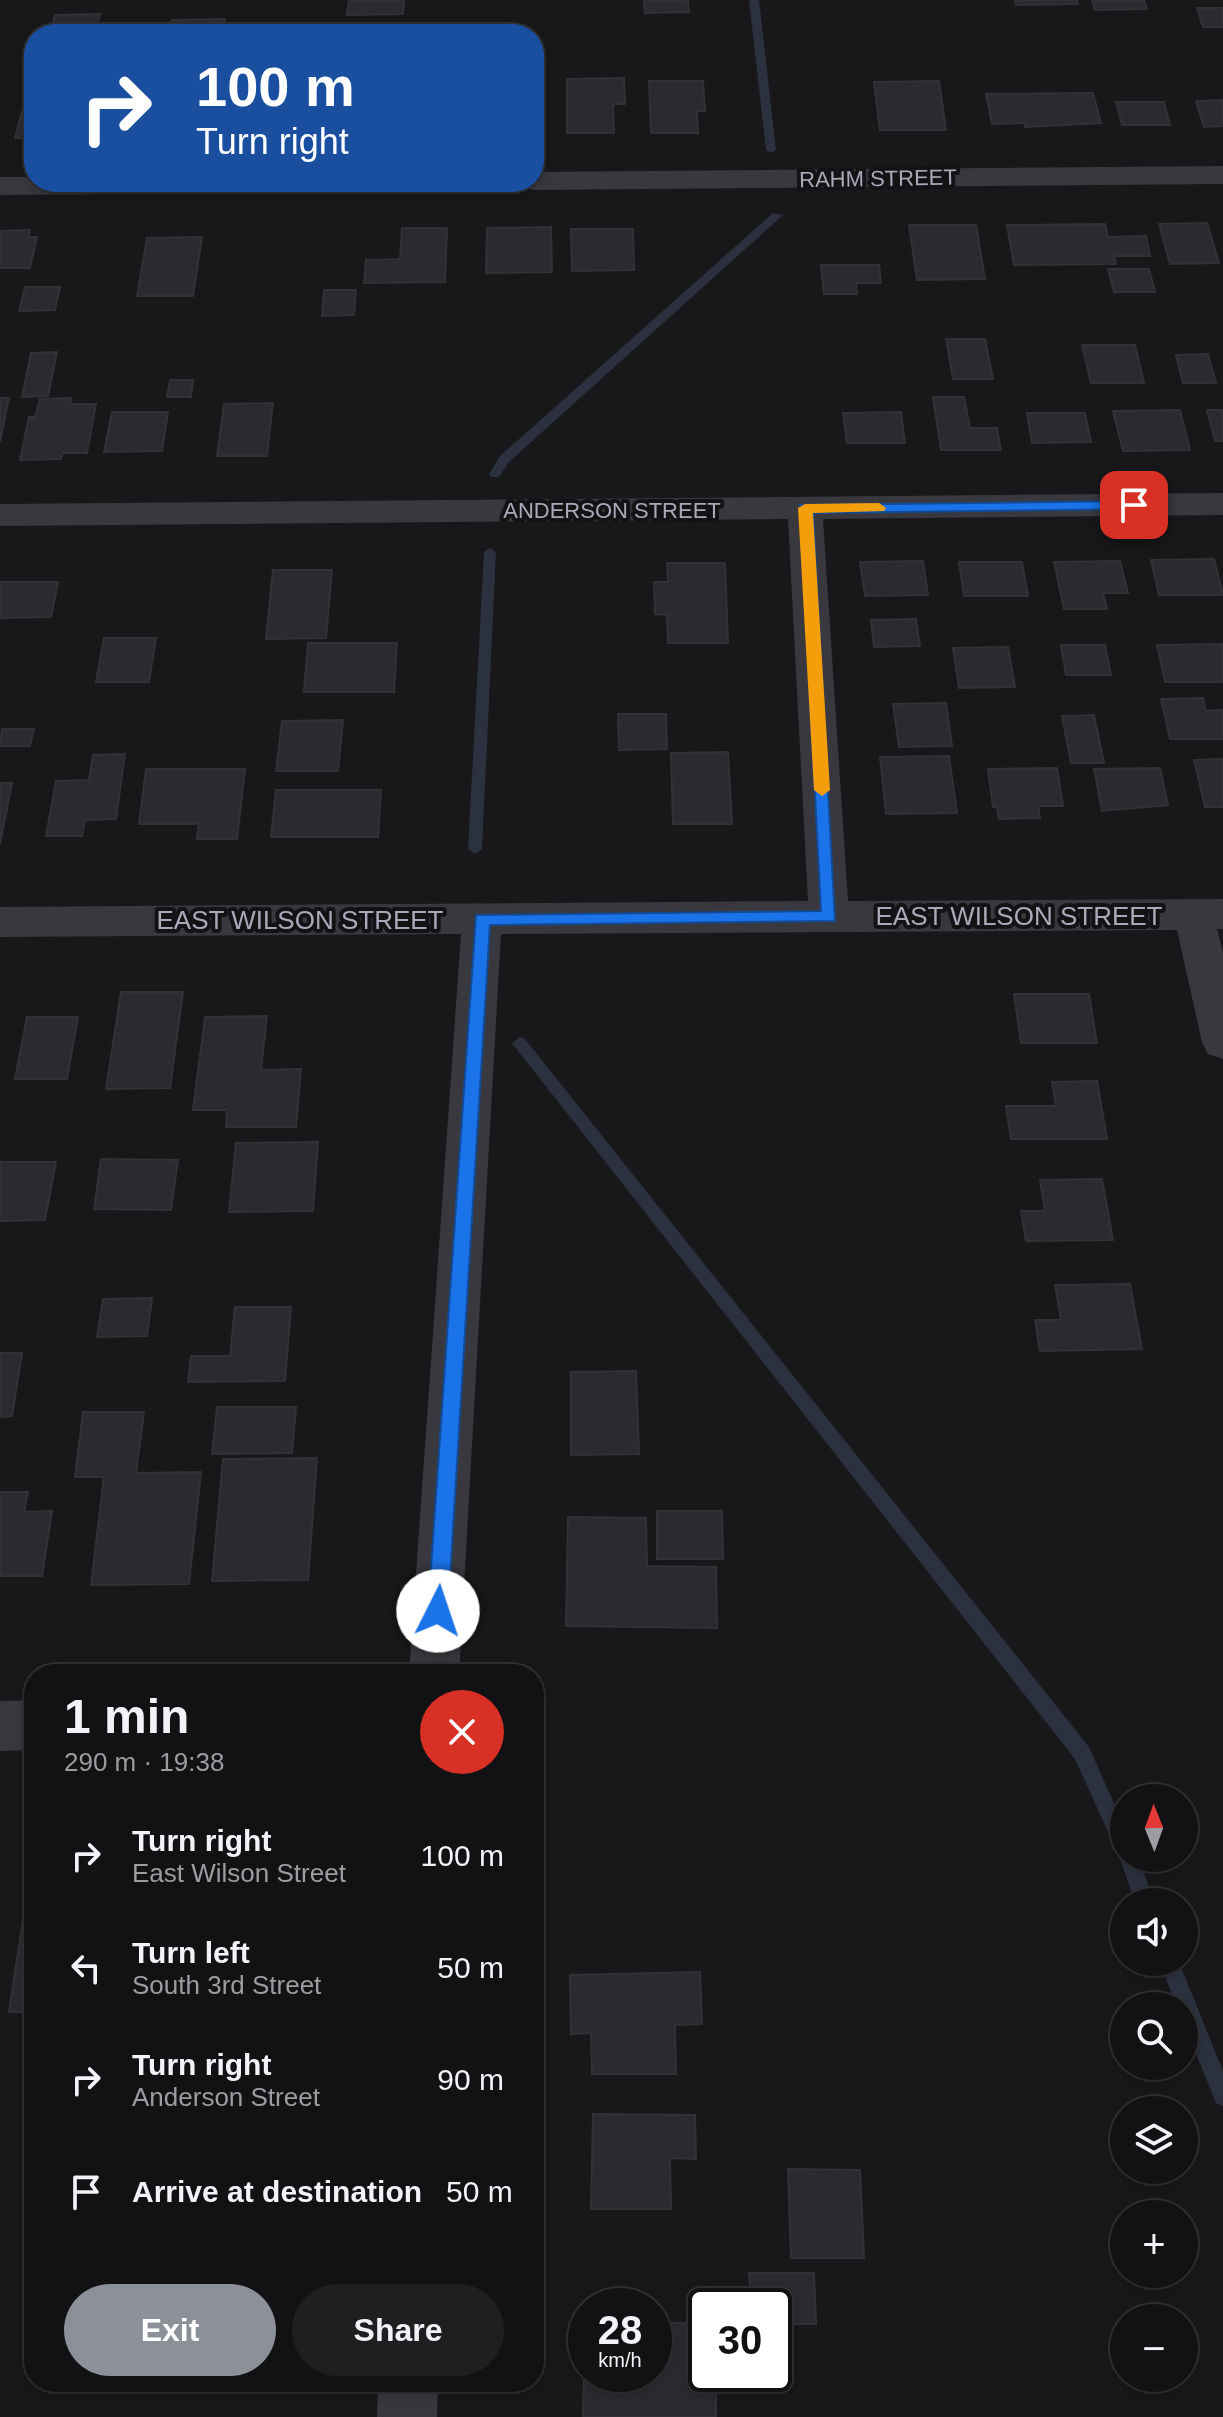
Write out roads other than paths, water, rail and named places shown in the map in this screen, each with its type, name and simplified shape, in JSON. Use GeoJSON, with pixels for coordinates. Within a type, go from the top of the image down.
{"type":"FeatureCollection","features":[{"type":"Feature","properties":{"kind":"street","name":"RAHM STREET"},"geometry":{"type":"LineString","coordinates":[[544,181],[1223,175]]}},
{"type":"Feature","properties":{"kind":"street"},"geometry":{"type":"LineString","coordinates":[[0,186],[24,186]]}},
{"type":"Feature","properties":{"kind":"street","name":"ANDERSON STREET"},"geometry":{"type":"LineString","coordinates":[[0,515],[1223,504]]}},
{"type":"Feature","properties":{"kind":"street"},"geometry":{"type":"LineString","coordinates":[[805,508],[829,917]]}},
{"type":"Feature","properties":{"kind":"street"},"geometry":{"type":"LineString","coordinates":[[1208,914],[1223,1042]]}},
{"type":"Feature","properties":{"kind":"street","name":"EAST WILSON STREET"},"geometry":{"type":"LineString","coordinates":[[0,922],[1208,914]]}},
{"type":"Feature","properties":{"kind":"street"},"geometry":{"type":"LineString","coordinates":[[435,1664],[482,919]]}},
{"type":"Feature","properties":{"kind":"street"},"geometry":{"type":"LineString","coordinates":[[0,1726],[24,1725]]}},
{"type":"Feature","properties":{"kind":"street"},"geometry":{"type":"LineString","coordinates":[[407,2417],[408,2392]]}},
{"type":"Feature","properties":{"kind":"waterway"},"geometry":{"type":"LineString","coordinates":[[754,0],[771,150]]}},
{"type":"Feature","properties":{"kind":"waterway"},"geometry":{"type":"LineString","coordinates":[[495,474],[504,459],[777,215]]}},
{"type":"Feature","properties":{"kind":"waterway"},"geometry":{"type":"LineString","coordinates":[[475,849],[490,552]]}},
{"type":"Feature","properties":{"kind":"waterway"},"geometry":{"type":"LineString","coordinates":[[520,1043],[1082,1753],[1110,1816]]}},
{"type":"Feature","properties":{"kind":"waterway"},"geometry":{"type":"LineString","coordinates":[[1133,1872],[1140,1888]]}},
{"type":"Feature","properties":{"kind":"waterway"},"geometry":{"type":"LineString","coordinates":[[1175,1976],[1223,2096]]}}]}
